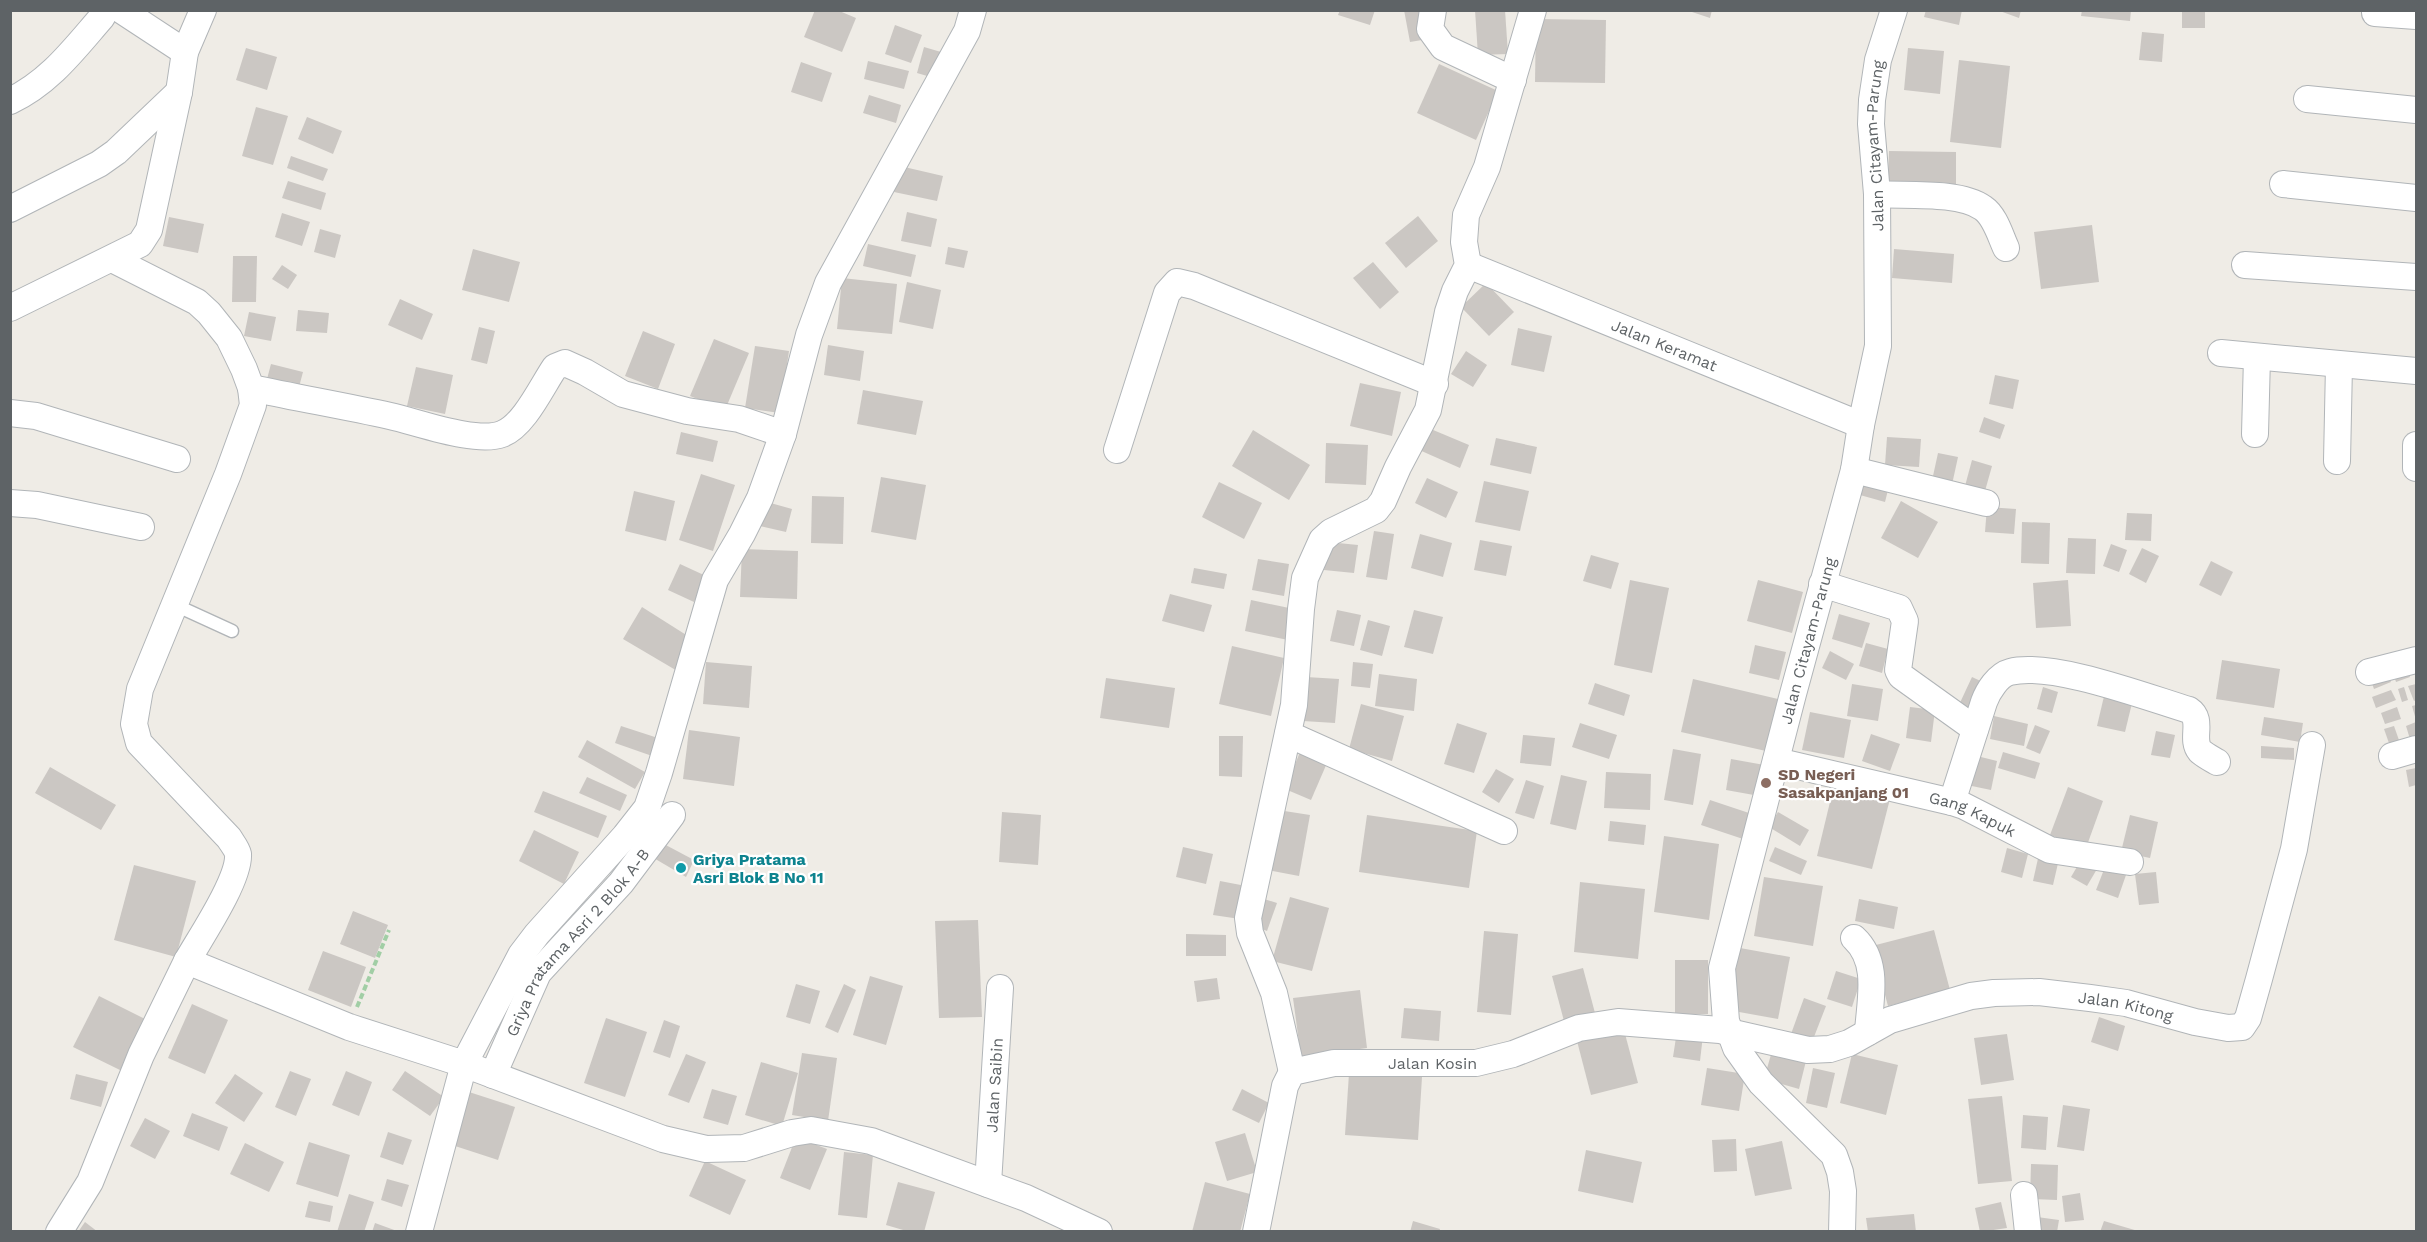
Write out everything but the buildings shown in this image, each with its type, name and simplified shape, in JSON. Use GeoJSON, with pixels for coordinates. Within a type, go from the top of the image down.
{"type":"FeatureCollection","features":[{"type":"Feature","properties":{"kind":"street"},"geometry":{"type":"LineString","coordinates":[[10,101],[38,85],[53,73],[102,17],[103,10]]}},
{"type":"Feature","properties":{"kind":"street"},"geometry":{"type":"LineString","coordinates":[[121,10],[185,52]]}},
{"type":"Feature","properties":{"kind":"street"},"geometry":{"type":"LineString","coordinates":[[10,308],[140,244],[149,230],[179,92],[185,52],[202,10]]}},
{"type":"Feature","properties":{"kind":"street"},"geometry":{"type":"LineString","coordinates":[[419,1232],[464,1064],[521,955],[625,836],[646,808],[662,762],[715,580],[760,498],[783,434],[814,317],[828,283],[967,31],[974,10]]}},
{"type":"Feature","properties":{"kind":"street"},"geometry":{"type":"LineString","coordinates":[[1433,10],[1430,29],[1443,47],[1513,80]]}},
{"type":"Feature","properties":{"kind":"street"},"geometry":{"type":"LineString","coordinates":[[1256,1232],[1286,1086],[1292,1072],[1274,993],[1258,958],[1248,918],[1294,705],[1305,578],[1322,540],[1331,532],[1376,510],[1383,501],[1428,410],[1448,312],[1468,265],[1464,242],[1466,215],[1487,167],[1533,10]]}},
{"type":"Feature","properties":{"kind":"street","name":"Jalan Citayam-Parung"},"geometry":{"type":"LineString","coordinates":[[1842,1232],[1843,1191],[1834,1155],[1761,1083],[1736,1048],[1726,1021],[1722,968],[1854,470],[1878,346],[1877,194],[1871,124],[1872,100],[1878,60],[1894,10]]}},
{"type":"Feature","properties":{"kind":"street"},"geometry":{"type":"LineString","coordinates":[[2375,13],[2416,16]]}},
{"type":"Feature","properties":{"kind":"street"},"geometry":{"type":"LineString","coordinates":[[10,209],[99,164],[116,152],[179,92]]}},
{"type":"Feature","properties":{"kind":"street"},"geometry":{"type":"LineString","coordinates":[[2307,99],[2416,110]]}},
{"type":"Feature","properties":{"kind":"street"},"geometry":{"type":"LineString","coordinates":[[2283,184],[2416,198]]}},
{"type":"Feature","properties":{"kind":"street"},"geometry":{"type":"LineString","coordinates":[[1877,194],[1945,197],[1969,201],[1984,208],[2006,248]]}},
{"type":"Feature","properties":{"kind":"street"},"geometry":{"type":"LineString","coordinates":[[58,1232],[90,1182],[141,1055],[187,961],[230,883],[237,866],[238,852],[229,838],[139,743],[134,724],[140,689],[250,415],[253,405],[251,388],[229,338],[209,313],[197,302],[112,259]]}},
{"type":"Feature","properties":{"kind":"street","name":"Jalan Keramat"},"geometry":{"type":"LineString","coordinates":[[1468,265],[1861,425]]}},
{"type":"Feature","properties":{"kind":"street"},"geometry":{"type":"LineString","coordinates":[[2246,265],[2416,277]]}},
{"type":"Feature","properties":{"kind":"street"},"geometry":{"type":"LineString","coordinates":[[1118,450],[1167,293],[1176,282],[1194,286],[1435,384]]}},
{"type":"Feature","properties":{"kind":"street"},"geometry":{"type":"LineString","coordinates":[[2221,353],[2416,371]]}},
{"type":"Feature","properties":{"kind":"street"},"geometry":{"type":"LineString","coordinates":[[2255,434],[2258,357]]}},
{"type":"Feature","properties":{"kind":"street"},"geometry":{"type":"LineString","coordinates":[[251,388],[392,416],[446,431],[487,437],[501,435],[516,427],[555,367],[565,363],[624,394],[687,411],[739,419],[783,434]]}},
{"type":"Feature","properties":{"kind":"street"},"geometry":{"type":"LineString","coordinates":[[2337,461],[2339,365]]}},
{"type":"Feature","properties":{"kind":"street"},"geometry":{"type":"LineString","coordinates":[[10,414],[36,416],[177,459]]}},
{"type":"Feature","properties":{"kind":"street"},"geometry":{"type":"LineString","coordinates":[[2416,445],[2416,468]]}},
{"type":"Feature","properties":{"kind":"street"},"geometry":{"type":"LineString","coordinates":[[1854,470],[1986,503]]}},
{"type":"Feature","properties":{"kind":"street"},"geometry":{"type":"LineString","coordinates":[[10,503],[37,505],[141,527]]}},
{"type":"Feature","properties":{"kind":"street"},"geometry":{"type":"LineString","coordinates":[[1822,584],[1899,608],[1905,621],[1898,670],[1901,676],[1975,729]]}},
{"type":"Feature","properties":{"kind":"street"},"geometry":{"type":"LineString","coordinates":[[2369,672],[2416,660]]}},
{"type":"Feature","properties":{"kind":"street"},"geometry":{"type":"LineString","coordinates":[[1952,802],[1990,688],[2008,672],[2036,670],[2067,674],[2189,710],[2195,714],[2197,744],[2200,751],[2217,762]]}},
{"type":"Feature","properties":{"kind":"street"},"geometry":{"type":"LineString","coordinates":[[1288,734],[1504,831]]}},
{"type":"Feature","properties":{"kind":"street","name":"Jalan Kitong"},"geometry":{"type":"LineString","coordinates":[[1729,1032],[1808,1050],[1830,1049],[1849,1043],[1890,1020],[1971,996],[2038,992],[2126,1003],[2195,1022],[2228,1028],[2242,1027],[2248,1018],[2294,849],[2312,745]]}},
{"type":"Feature","properties":{"kind":"street"},"geometry":{"type":"LineString","coordinates":[[2392,756],[2416,750]]}},
{"type":"Feature","properties":{"kind":"street","name":"Gang Kapuk"},"geometry":{"type":"LineString","coordinates":[[1776,761],[1952,802],[2050,850],[2130,862]]}},
{"type":"Feature","properties":{"kind":"street","name":"Griya Pratama Asri 2 Blok A-B"},"geometry":{"type":"LineString","coordinates":[[493,1075],[538,973],[621,883],[672,815]]}},
{"type":"Feature","properties":{"kind":"street"},"geometry":{"type":"LineString","coordinates":[[1854,938],[1863,946],[1872,969],[1868,1032]]}},
{"type":"Feature","properties":{"kind":"street"},"geometry":{"type":"LineString","coordinates":[[187,961],[349,1027],[464,1064],[663,1139],[727,1150],[744,1148],[792,1133],[811,1130],[826,1131],[871,1141],[1026,1198],[1099,1232]]}},
{"type":"Feature","properties":{"kind":"street","name":"Jalan Saibin"},"geometry":{"type":"LineString","coordinates":[[988,1184],[1000,988]]}},
{"type":"Feature","properties":{"kind":"street","name":"Jalan Kosin"},"geometry":{"type":"LineString","coordinates":[[1292,1072],[1334,1063],[1476,1064],[1513,1054],[1596,1024],[1618,1022],[1729,1032]]}},
{"type":"Feature","properties":{"kind":"street"},"geometry":{"type":"LineString","coordinates":[[2024,1195],[2028,1232]]}},
{"type":"Feature","properties":{"kind":"lane"},"geometry":{"type":"LineString","coordinates":[[173,604],[232,631]]}},
{"type":"Feature","properties":{"kind":"path"},"geometry":{"type":"LineString","coordinates":[[349,1027],[389,930]]}},
{"type":"Feature","properties":{"kind":"place","name":"SD Negeri Sasakpanjang 01"},"geometry":{"type":"Point","coordinates":[1766,783]}},
{"type":"Feature","properties":{"kind":"place","name":"Griya Pratama Asri Blok B No 11"},"geometry":{"type":"Point","coordinates":[681,868]}}]}
